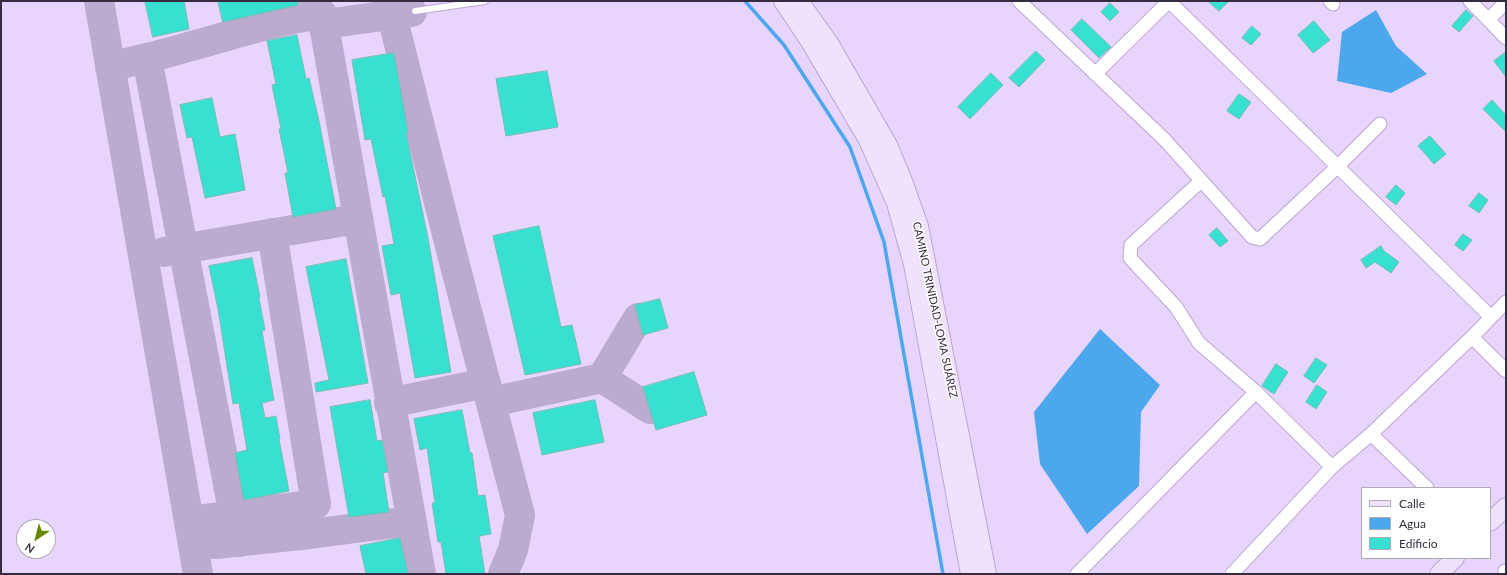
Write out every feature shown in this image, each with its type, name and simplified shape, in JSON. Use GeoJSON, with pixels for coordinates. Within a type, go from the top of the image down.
{"type":"FeatureCollection","features":[{"type":"Feature","properties":{"kind":"street","name":"CAMINO TRINIDAD-LOMA SUÁREZ"},"geometry":{"type":"LineString","coordinates":[[783,1],[809,40],[868,140],[896,203],[913,264],[970,574]]}},
{"type":"Feature","properties":{"kind":"street","name":"CAMINO TRINIDAD-LOMA SUÁREZ"},"geometry":{"type":"LineString","coordinates":[[799,1],[829,43],[888,145],[904,181],[919,226],[987,574]]}},
{"type":"Feature","properties":{"kind":"street"},"geometry":{"type":"LineString","coordinates":[[1019,1],[1165,140],[1252,237],[1260,239],[1337,167],[1380,124]]}},
{"type":"Feature","properties":{"kind":"street"},"geometry":{"type":"LineString","coordinates":[[1095,74],[1169,1],[1491,317]]}},
{"type":"Feature","properties":{"kind":"street"},"geometry":{"type":"LineString","coordinates":[[1470,1],[1506,38]]}},
{"type":"Feature","properties":{"kind":"street"},"geometry":{"type":"LineString","coordinates":[[1488,20],[1506,2]]}},
{"type":"Feature","properties":{"kind":"street"},"geometry":{"type":"LineString","coordinates":[[1201,181],[1132,245],[1130,258],[1176,307],[1199,342],[1256,392],[1332,467]]}},
{"type":"Feature","properties":{"kind":"street"},"geometry":{"type":"LineString","coordinates":[[1239,572],[1332,467],[1371,434],[1472,337],[1506,302]]}},
{"type":"Feature","properties":{"kind":"street"},"geometry":{"type":"LineString","coordinates":[[1472,337],[1506,371]]}},
{"type":"Feature","properties":{"kind":"street"},"geometry":{"type":"LineString","coordinates":[[1077,574],[1256,392]]}},
{"type":"Feature","properties":{"kind":"street"},"geometry":{"type":"LineString","coordinates":[[1371,434],[1426,487]]}},
{"type":"Feature","properties":{"kind":"street"},"geometry":{"type":"LineString","coordinates":[[1491,521],[1506,507]]}},
{"type":"Feature","properties":{"kind":"street"},"geometry":{"type":"LineString","coordinates":[[1439,574],[1454,559]]}},
{"type":"Feature","properties":{"kind":"lane"},"geometry":{"type":"LineString","coordinates":[[415,11],[485,1]]}},
{"type":"Feature","properties":{"kind":"water"},"geometry":{"type":"Polygon","coordinates":[[[1376,10],[1396,46],[1427,74],[1391,93],[1337,81],[1342,32],[1376,10]]]}},
{"type":"Feature","properties":{"kind":"water"},"geometry":{"type":"Polygon","coordinates":[[[1100,329],[1160,385],[1141,412],[1139,486],[1087,534],[1040,464],[1034,412],[1100,329]]]}},
{"type":"Feature","properties":{"kind":"building"},"geometry":{"type":"Polygon","coordinates":[[[145,1],[184,1],[189,29],[153,37],[145,1]]]}},
{"type":"Feature","properties":{"kind":"building"},"geometry":{"type":"Polygon","coordinates":[[[218,1],[298,1],[298,5],[223,22],[218,1]]]}},
{"type":"Feature","properties":{"kind":"building"},"geometry":{"type":"Polygon","coordinates":[[[1208,1],[1229,1],[1219,11],[1208,1]]]}},
{"type":"Feature","properties":{"kind":"building"},"geometry":{"type":"Polygon","coordinates":[[[1110,3],[1119,12],[1110,21],[1101,12],[1110,3]]]}},
{"type":"Feature","properties":{"kind":"building"},"geometry":{"type":"Polygon","coordinates":[[[1466,10],[1473,16],[1459,32],[1452,26],[1466,10]]]}},
{"type":"Feature","properties":{"kind":"building"},"geometry":{"type":"Polygon","coordinates":[[[1082,19],[1111,47],[1099,58],[1071,30],[1082,19]]]}},
{"type":"Feature","properties":{"kind":"building"},"geometry":{"type":"Polygon","coordinates":[[[1314,21],[1330,40],[1313,53],[1298,35],[1314,21]]]}},
{"type":"Feature","properties":{"kind":"building"},"geometry":{"type":"Polygon","coordinates":[[[1252,26],[1261,34],[1251,45],[1242,38],[1252,26]]]}},
{"type":"Feature","properties":{"kind":"building"},"geometry":{"type":"Polygon","coordinates":[[[297,35],[306,79],[309,78],[319,121],[336,209],[293,217],[285,173],[288,173],[279,129],[281,129],[272,85],[276,84],[267,41],[297,35]]]}},
{"type":"Feature","properties":{"kind":"building"},"geometry":{"type":"Polygon","coordinates":[[[1036,51],[1045,60],[1019,87],[1009,78],[1036,51]]]}},
{"type":"Feature","properties":{"kind":"building"},"geometry":{"type":"Polygon","coordinates":[[[1506,52],[1506,77],[1494,61],[1506,52]]]}},
{"type":"Feature","properties":{"kind":"building"},"geometry":{"type":"Polygon","coordinates":[[[394,53],[408,132],[406,133],[428,238],[451,372],[415,378],[400,293],[391,295],[382,246],[394,244],[385,196],[383,197],[371,139],[365,140],[352,60],[394,53]]]}},
{"type":"Feature","properties":{"kind":"building"},"geometry":{"type":"Polygon","coordinates":[[[547,71],[558,127],[506,136],[496,79],[547,71]]]}},
{"type":"Feature","properties":{"kind":"building"},"geometry":{"type":"Polygon","coordinates":[[[991,73],[1003,85],[970,119],[958,107],[991,73]]]}},
{"type":"Feature","properties":{"kind":"building"},"geometry":{"type":"Polygon","coordinates":[[[1239,94],[1251,102],[1239,119],[1227,111],[1239,94]]]}},
{"type":"Feature","properties":{"kind":"building"},"geometry":{"type":"Polygon","coordinates":[[[212,98],[220,137],[235,134],[245,190],[205,198],[192,137],[187,138],[180,105],[212,98]]]}},
{"type":"Feature","properties":{"kind":"building"},"geometry":{"type":"Polygon","coordinates":[[[1492,100],[1506,115],[1506,132],[1483,109],[1492,100]]]}},
{"type":"Feature","properties":{"kind":"building"},"geometry":{"type":"Polygon","coordinates":[[[1430,136],[1446,154],[1434,164],[1418,146],[1430,136]]]}},
{"type":"Feature","properties":{"kind":"building"},"geometry":{"type":"Polygon","coordinates":[[[1396,185],[1405,193],[1396,205],[1386,197],[1396,185]]]}},
{"type":"Feature","properties":{"kind":"building"},"geometry":{"type":"Polygon","coordinates":[[[1479,193],[1488,200],[1479,213],[1469,206],[1479,193]]]}},
{"type":"Feature","properties":{"kind":"building"},"geometry":{"type":"Polygon","coordinates":[[[539,226],[561,327],[572,325],[581,364],[525,375],[493,236],[539,226]]]}},
{"type":"Feature","properties":{"kind":"building"},"geometry":{"type":"Polygon","coordinates":[[[1217,228],[1228,241],[1220,247],[1209,235],[1217,228]]]}},
{"type":"Feature","properties":{"kind":"building"},"geometry":{"type":"Polygon","coordinates":[[[1463,234],[1472,240],[1463,251],[1455,245],[1463,234]]]}},
{"type":"Feature","properties":{"kind":"building"},"geometry":{"type":"Polygon","coordinates":[[[1381,246],[1384,251],[1399,262],[1391,273],[1375,262],[1366,268],[1361,260],[1381,246]]]}},
{"type":"Feature","properties":{"kind":"building"},"geometry":{"type":"Polygon","coordinates":[[[252,258],[260,297],[265,330],[262,331],[274,400],[262,403],[265,418],[276,416],[289,491],[244,500],[235,453],[247,450],[239,403],[233,404],[218,309],[209,266],[252,258]]]}},
{"type":"Feature","properties":{"kind":"building"},"geometry":{"type":"Polygon","coordinates":[[[346,259],[368,383],[316,392],[315,383],[329,380],[306,267],[346,259]]]}},
{"type":"Feature","properties":{"kind":"building"},"geometry":{"type":"Polygon","coordinates":[[[660,299],[668,328],[643,335],[635,305],[660,299]]]}},
{"type":"Feature","properties":{"kind":"building"},"geometry":{"type":"Polygon","coordinates":[[[1316,358],[1327,365],[1314,383],[1304,376],[1316,358]]]}},
{"type":"Feature","properties":{"kind":"building"},"geometry":{"type":"Polygon","coordinates":[[[1276,364],[1288,372],[1274,394],[1262,386],[1276,364]]]}},
{"type":"Feature","properties":{"kind":"building"},"geometry":{"type":"Polygon","coordinates":[[[694,372],[707,415],[656,430],[643,387],[694,372]]]}},
{"type":"Feature","properties":{"kind":"building"},"geometry":{"type":"Polygon","coordinates":[[[1317,385],[1327,392],[1316,409],[1306,402],[1317,385]]]}},
{"type":"Feature","properties":{"kind":"building"},"geometry":{"type":"Polygon","coordinates":[[[370,400],[377,441],[382,440],[388,472],[383,473],[389,512],[349,517],[330,407],[370,400]]]}},
{"type":"Feature","properties":{"kind":"building"},"geometry":{"type":"Polygon","coordinates":[[[595,400],[604,442],[542,455],[533,413],[595,400]]]}},
{"type":"Feature","properties":{"kind":"building"},"geometry":{"type":"Polygon","coordinates":[[[462,410],[470,453],[472,453],[478,496],[485,495],[491,534],[479,536],[485,574],[446,574],[441,542],[438,542],[432,503],[435,503],[427,448],[420,450],[414,419],[462,410]]]}},
{"type":"Feature","properties":{"kind":"building"},"geometry":{"type":"Polygon","coordinates":[[[400,538],[408,574],[366,574],[360,546],[400,538]]]}},
{"type":"Feature","properties":{"kind":"waterway"},"geometry":{"type":"LineString","coordinates":[[745,1],[784,45],[850,147],[884,242],[943,574]]}},
{"type":"Feature","properties":{"kind":"taxiway"},"geometry":{"type":"LineString","coordinates":[[99,1],[198,574]]}},
{"type":"Feature","properties":{"kind":"taxiway"},"geometry":{"type":"LineString","coordinates":[[325,24],[412,12]]}},
{"type":"Feature","properties":{"kind":"taxiway"},"geometry":{"type":"LineString","coordinates":[[110,67],[168,53],[271,24],[322,14],[421,574]]}},
{"type":"Feature","properties":{"kind":"taxiway"},"geometry":{"type":"LineString","coordinates":[[392,16],[520,515],[513,550],[503,574]]}},
{"type":"Feature","properties":{"kind":"taxiway"},"geometry":{"type":"LineString","coordinates":[[147,58],[239,542]]}},
{"type":"Feature","properties":{"kind":"taxiway"},"geometry":{"type":"LineString","coordinates":[[164,252],[357,219]]}},
{"type":"Feature","properties":{"kind":"taxiway"},"geometry":{"type":"LineString","coordinates":[[189,521],[316,504],[272,233]]}},
{"type":"Feature","properties":{"kind":"taxiway"},"geometry":{"type":"LineString","coordinates":[[602,378],[638,318]]}},
{"type":"Feature","properties":{"kind":"taxiway"},"geometry":{"type":"LineString","coordinates":[[491,402],[602,378],[650,409]]}},
{"type":"Feature","properties":{"kind":"taxiway"},"geometry":{"type":"LineString","coordinates":[[389,403],[486,383]]}},
{"type":"Feature","properties":{"kind":"taxiway"},"geometry":{"type":"LineString","coordinates":[[192,540],[215,544],[410,521]]}}]}
